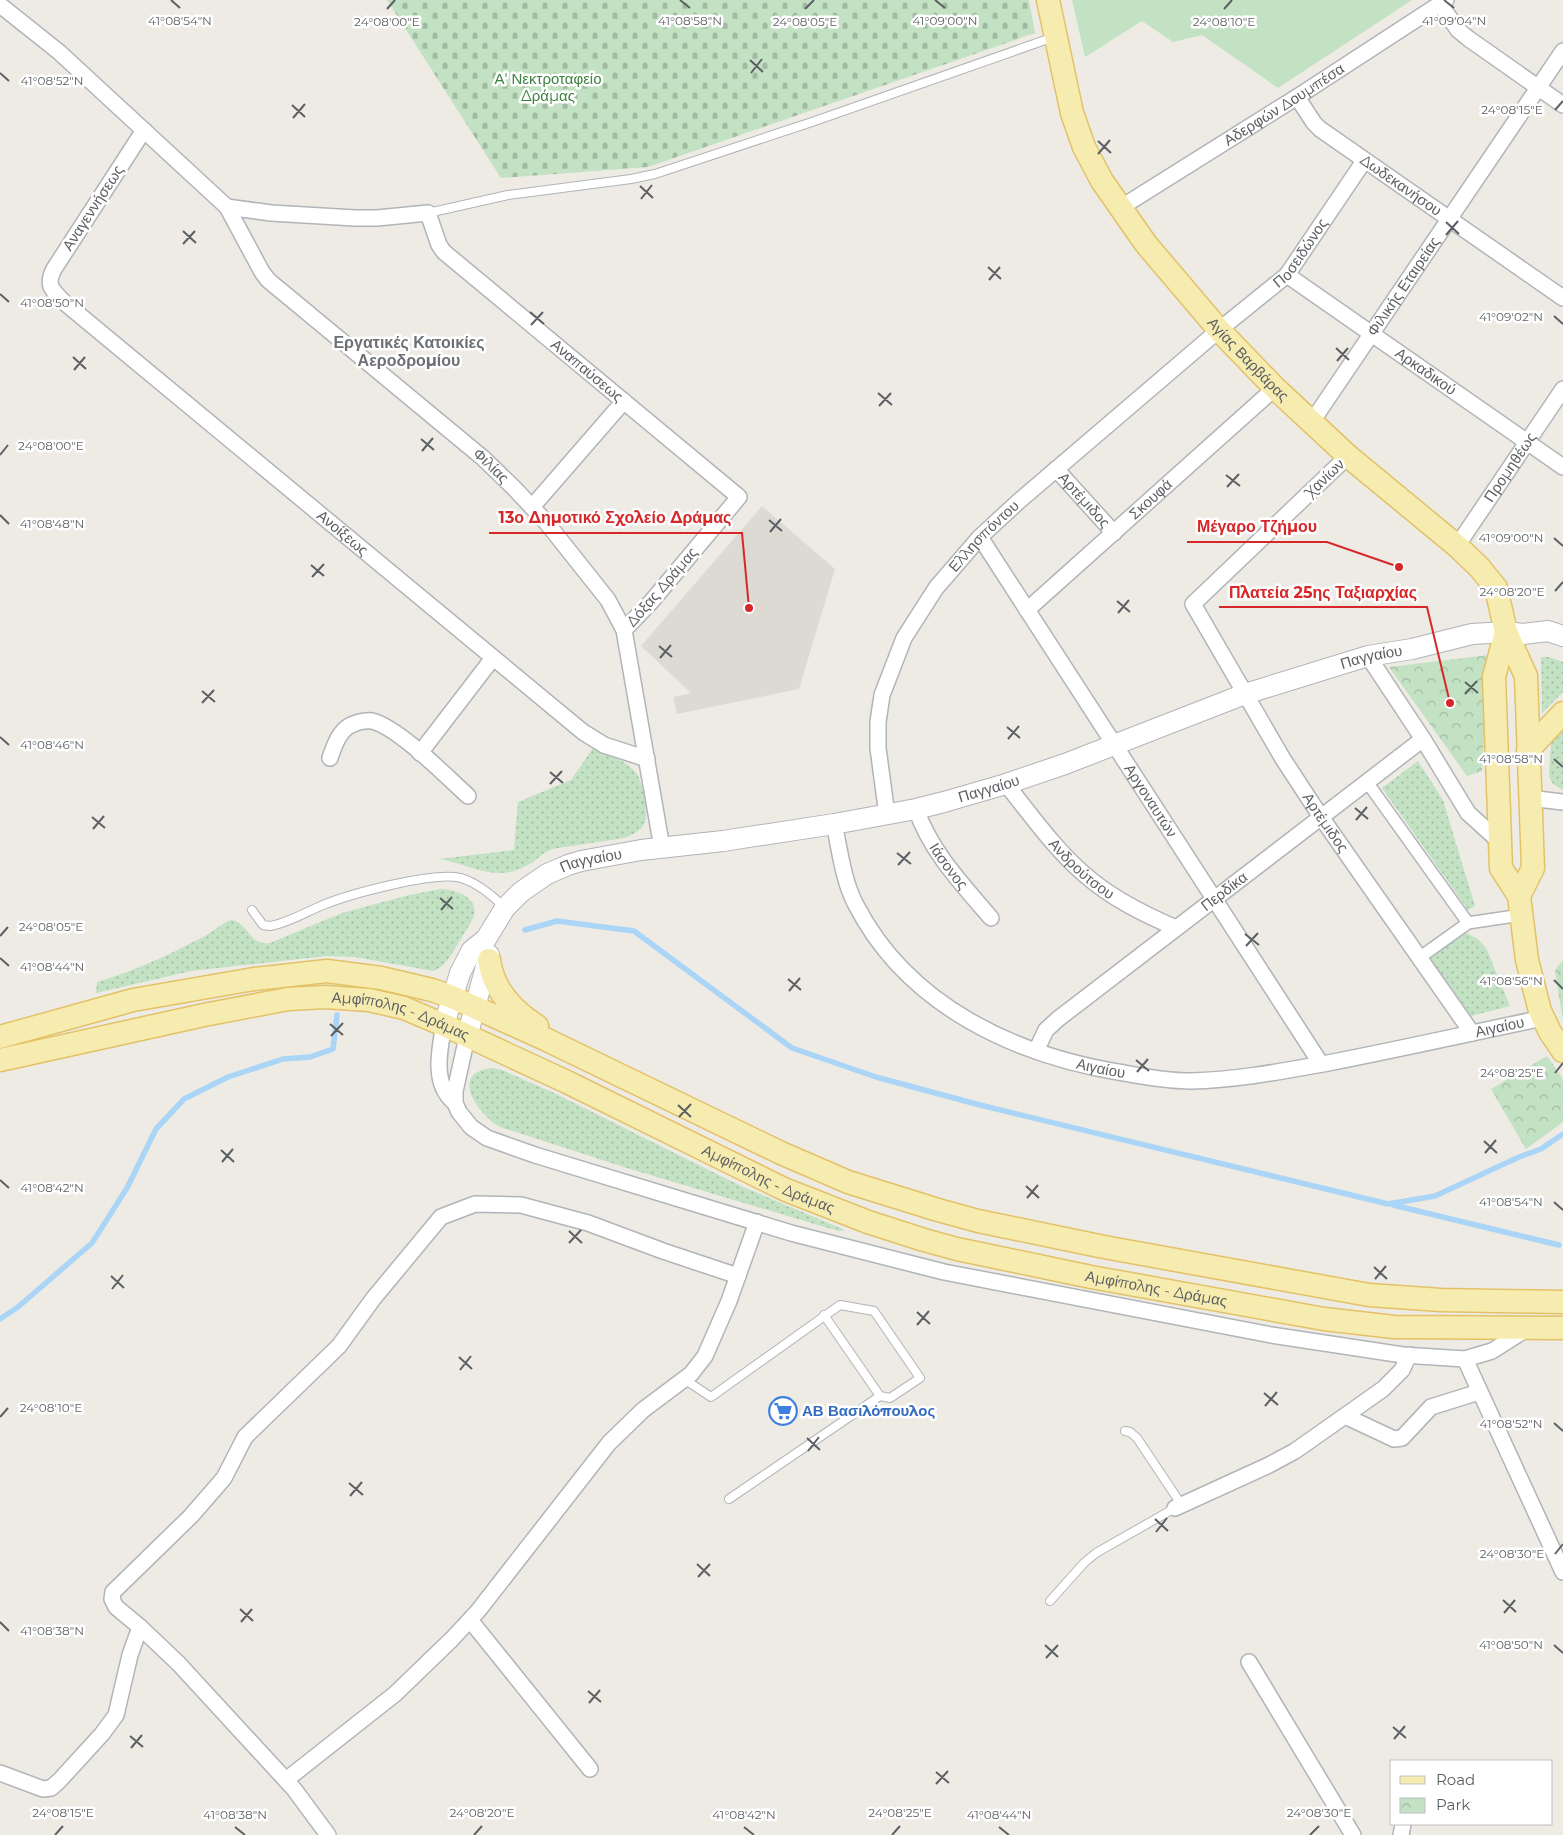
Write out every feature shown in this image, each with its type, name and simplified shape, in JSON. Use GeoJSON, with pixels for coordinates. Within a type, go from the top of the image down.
{"type":"FeatureCollection","features":[{"type":"Feature","properties":{"kind":"main road","name":"Αγίας Βαρβάρας"},"geometry":{"type":"LineString","coordinates":[[1048,0],[1054,37],[1072,113],[1084,147],[1102,181],[1146,244],[1219,330],[1275,388],[1348,456],[1457,546],[1479,567],[1496,588],[1506,632],[1526,676],[1533,868],[1520,906]]}},
{"type":"Feature","properties":{"kind":"main road"},"geometry":{"type":"LineString","coordinates":[[1563,637],[1548,631],[1523,634],[1506,632],[1494,676],[1501,868],[1520,906],[1527,960],[1543,1018],[1563,1050]]}},
{"type":"Feature","properties":{"kind":"main road","name":"Παγγαίου"},"geometry":{"type":"LineString","coordinates":[[487,950],[501,913],[529,886],[547,874],[581,861],[834,824],[916,809],[1006,784],[1065,764],[1245,694],[1368,656],[1412,649],[1472,634],[1506,632]]}},
{"type":"Feature","properties":{"kind":"main road"},"geometry":{"type":"LineString","coordinates":[[1528,750],[1563,713]]}},
{"type":"Feature","properties":{"kind":"main road"},"geometry":{"type":"LineString","coordinates":[[444,1025],[460,973],[469,954],[475,946],[487,950]]}},
{"type":"Feature","properties":{"kind":"main road"},"geometry":{"type":"LineString","coordinates":[[467,1037],[487,950]]}},
{"type":"Feature","properties":{"kind":"main road"},"geometry":{"type":"LineString","coordinates":[[487,950],[493,977],[502,994],[525,1018],[637,1084]]}},
{"type":"Feature","properties":{"kind":"main road","name":"Αμφίπολης - Δράμας"},"geometry":{"type":"LineString","coordinates":[[0,1037],[65,1017],[154,995],[254,979],[326,971],[405,982],[452,997],[475,1007],[545,1039],[766,1147],[838,1178],[904,1200],[978,1221],[1104,1247],[1369,1295],[1441,1300],[1563,1302]]}},
{"type":"Feature","properties":{"kind":"main road","name":"Αμφίπολης - Δράμας"},"geometry":{"type":"LineString","coordinates":[[0,1060],[288,999],[353,998],[396,1006],[444,1025],[567,1082],[786,1190],[868,1222],[924,1240],[967,1251],[1101,1278],[1324,1319],[1394,1327],[1563,1328]]}},
{"type":"Feature","properties":{"kind":"street"},"geometry":{"type":"LineString","coordinates":[[1443,2],[1458,30],[1563,104]]}},
{"type":"Feature","properties":{"kind":"street","name":"Αδερφών Δουμπέσα"},"geometry":{"type":"LineString","coordinates":[[1120,208],[1298,97],[1443,2]]}},
{"type":"Feature","properties":{"kind":"street","name":"Φιλίας"},"geometry":{"type":"LineString","coordinates":[[0,5],[59,52],[227,207],[268,280],[483,458],[532,507],[608,600],[624,630],[662,848]]}},
{"type":"Feature","properties":{"kind":"street","name":"Φιλικής Εταιρείας"},"geometry":{"type":"LineString","coordinates":[[1311,423],[1563,51]]}},
{"type":"Feature","properties":{"kind":"street","name":"Δωδεκανήσου"},"geometry":{"type":"LineString","coordinates":[[1298,97],[1314,123],[1364,161],[1563,298]]}},
{"type":"Feature","properties":{"kind":"street","name":"Αναγεννήσεως"},"geometry":{"type":"LineString","coordinates":[[51,288],[49,280],[54,269],[144,130]]}},
{"type":"Feature","properties":{"kind":"street","name":"Ποσειδώνος"},"geometry":{"type":"LineString","coordinates":[[1219,330],[1287,275],[1364,161]]}},
{"type":"Feature","properties":{"kind":"street"},"geometry":{"type":"LineString","coordinates":[[227,207],[271,213],[355,218],[377,218],[428,212]]}},
{"type":"Feature","properties":{"kind":"street","name":"Αναπαύσεως"},"geometry":{"type":"LineString","coordinates":[[428,212],[439,244],[444,252],[739,497]]}},
{"type":"Feature","properties":{"kind":"street","name":"Αρκαδικού"},"geometry":{"type":"LineString","coordinates":[[1287,275],[1563,467]]}},
{"type":"Feature","properties":{"kind":"street","name":"Ανοίξεως"},"geometry":{"type":"LineString","coordinates":[[51,288],[65,303],[594,740],[647,759]]}},
{"type":"Feature","properties":{"kind":"street","name":"Ελλησπόντου"},"geometry":{"type":"LineString","coordinates":[[886,815],[878,736],[880,708],[886,680],[904,638],[920,611],[942,581],[980,537],[1056,469],[1219,330]]}},
{"type":"Feature","properties":{"kind":"street","name":"Σκουφά"},"geometry":{"type":"LineString","coordinates":[[1027,610],[1275,388]]}},
{"type":"Feature","properties":{"kind":"street","name":"Προμηθέως"},"geometry":{"type":"LineString","coordinates":[[1457,546],[1563,389]]}},
{"type":"Feature","properties":{"kind":"street"},"geometry":{"type":"LineString","coordinates":[[532,507],[624,401]]}},
{"type":"Feature","properties":{"kind":"street","name":"Χανίων"},"geometry":{"type":"LineString","coordinates":[[1194,604],[1348,456]]}},
{"type":"Feature","properties":{"kind":"street","name":"Αρτέμιδος"},"geometry":{"type":"LineString","coordinates":[[1056,469],[1114,533]]}},
{"type":"Feature","properties":{"kind":"street","name":"Δόξας Δράμας"},"geometry":{"type":"LineString","coordinates":[[624,630],[651,602],[739,497]]}},
{"type":"Feature","properties":{"kind":"street","name":"Αργοναυτών"},"geometry":{"type":"LineString","coordinates":[[980,537],[1321,1064]]}},
{"type":"Feature","properties":{"kind":"street","name":"Αρτέμιδος"},"geometry":{"type":"LineString","coordinates":[[1194,604],[1283,759],[1321,817],[1472,1033]]}},
{"type":"Feature","properties":{"kind":"street"},"geometry":{"type":"LineString","coordinates":[[1368,656],[1423,739],[1468,813],[1500,842]]}},
{"type":"Feature","properties":{"kind":"street"},"geometry":{"type":"LineString","coordinates":[[420,753],[493,658]]}},
{"type":"Feature","properties":{"kind":"street"},"geometry":{"type":"LineString","coordinates":[[330,758],[338,738],[349,726],[371,721],[394,732],[468,796]]}},
{"type":"Feature","properties":{"kind":"street","name":"Περδίκα"},"geometry":{"type":"LineString","coordinates":[[1036,1051],[1046,1030],[1058,1019],[1423,739]]}},
{"type":"Feature","properties":{"kind":"street"},"geometry":{"type":"LineString","coordinates":[[1367,782],[1468,923]]}},
{"type":"Feature","properties":{"kind":"street","name":"Ανδρούτσου"},"geometry":{"type":"LineString","coordinates":[[1006,784],[1036,821],[1083,873],[1116,898],[1152,918],[1176,928]]}},
{"type":"Feature","properties":{"kind":"street"},"geometry":{"type":"LineString","coordinates":[[1529,798],[1563,802]]}},
{"type":"Feature","properties":{"kind":"street","name":"Ιάσονος"},"geometry":{"type":"LineString","coordinates":[[916,809],[933,846],[950,870],[991,918]]}},
{"type":"Feature","properties":{"kind":"street","name":"Αιγαίου"},"geometry":{"type":"LineString","coordinates":[[834,824],[845,875],[854,903],[891,959],[920,987],[957,1013],[995,1034],[1036,1051],[1087,1067],[1182,1081],[1225,1078],[1321,1064],[1543,1018]]}},
{"type":"Feature","properties":{"kind":"street"},"geometry":{"type":"LineString","coordinates":[[1419,958],[1468,923],[1520,906]]}},
{"type":"Feature","properties":{"kind":"street"},"geometry":{"type":"LineString","coordinates":[[444,1025],[440,1048],[443,1090],[455,1103],[459,1112],[471,1127],[487,1138],[757,1222],[878,1256],[980,1279],[1263,1333],[1410,1355],[1465,1359],[1492,1351],[1528,1328]]}},
{"type":"Feature","properties":{"kind":"street"},"geometry":{"type":"LineString","coordinates":[[455,1103],[455,1090],[467,1037]]}},
{"type":"Feature","properties":{"kind":"street"},"geometry":{"type":"LineString","coordinates":[[328,1835],[286,1780],[178,1662],[116,1607],[112,1599],[113,1592],[191,1516],[224,1478],[245,1438],[339,1346],[373,1299],[441,1217],[475,1204],[521,1204],[588,1223],[738,1276]]}},
{"type":"Feature","properties":{"kind":"street"},"geometry":{"type":"LineString","coordinates":[[286,1780],[395,1694],[470,1620],[609,1442],[638,1414],[698,1367],[719,1328],[757,1222]]}},
{"type":"Feature","properties":{"kind":"street"},"geometry":{"type":"LineString","coordinates":[[1178,1506],[1281,1459],[1345,1416],[1389,1383],[1402,1370],[1410,1355]]}},
{"type":"Feature","properties":{"kind":"street"},"geometry":{"type":"LineString","coordinates":[[1465,1359],[1563,1572]]}},
{"type":"Feature","properties":{"kind":"street"},"geometry":{"type":"LineString","coordinates":[[1345,1416],[1394,1439],[1402,1438],[1431,1407],[1479,1392]]}},
{"type":"Feature","properties":{"kind":"street"},"geometry":{"type":"LineString","coordinates":[[470,1620],[590,1769]]}},
{"type":"Feature","properties":{"kind":"street"},"geometry":{"type":"LineString","coordinates":[[0,1773],[43,1789],[51,1788],[59,1781],[102,1734],[116,1715],[130,1655],[140,1627]]}},
{"type":"Feature","properties":{"kind":"street"},"geometry":{"type":"LineString","coordinates":[[1249,1662],[1353,1835]]}},
{"type":"Feature","properties":{"kind":"lane"},"geometry":{"type":"LineString","coordinates":[[428,212],[508,196],[655,174],[812,122],[1054,37]]}},
{"type":"Feature","properties":{"kind":"lane"},"geometry":{"type":"LineString","coordinates":[[252,910],[264,925],[276,926],[330,902],[364,891],[442,877],[461,878],[476,885],[494,897],[501,913]]}},
{"type":"Feature","properties":{"kind":"lane"},"geometry":{"type":"LineString","coordinates":[[684,1379],[711,1397],[824,1315],[840,1305],[874,1311],[920,1378],[890,1398],[880,1396],[824,1315]]}},
{"type":"Feature","properties":{"kind":"lane"},"geometry":{"type":"LineString","coordinates":[[729,1499],[880,1396]]}},
{"type":"Feature","properties":{"kind":"lane"},"geometry":{"type":"LineString","coordinates":[[1050,1600],[1084,1563],[1096,1553],[1178,1506],[1137,1438],[1130,1432],[1125,1431]]}},
{"type":"Feature","properties":{"kind":"shaded area"},"geometry":{"type":"Polygon","coordinates":[[[762,506],[835,569],[799,689],[677,714],[673,697],[691,693],[641,646],[762,506]]]}},
{"type":"Feature","properties":{"kind":"green space","name":"Α' Νεκτροταφείο Δράμας"},"geometry":{"type":"Polygon","coordinates":[[[387,0],[1029,0],[1035,33],[648,167],[501,178],[387,0]]]}},
{"type":"Feature","properties":{"kind":"green space"},"geometry":{"type":"Polygon","coordinates":[[[1072,0],[1412,0],[1278,88],[1202,35],[1173,42],[1142,21],[1085,57],[1072,0]]]}},
{"type":"Feature","properties":{"kind":"green space"},"geometry":{"type":"Polygon","coordinates":[[[1489,655],[1482,771],[1467,776],[1389,667],[1489,655]]]}},
{"type":"Feature","properties":{"kind":"green space"},"geometry":{"type":"Polygon","coordinates":[[[1541,657],[1549,657],[1563,662],[1563,692],[1542,713],[1541,657]]]}},
{"type":"Feature","properties":{"kind":"green space"},"geometry":{"type":"Polygon","coordinates":[[[1563,732],[1563,790],[1553,784],[1549,777],[1551,743],[1553,739],[1563,732]]]}},
{"type":"Feature","properties":{"kind":"green space"},"geometry":{"type":"Polygon","coordinates":[[[593,748],[622,761],[632,768],[639,777],[646,817],[641,828],[631,836],[552,849],[526,866],[504,873],[482,871],[439,859],[514,850],[518,802],[571,780],[593,748]]]}},
{"type":"Feature","properties":{"kind":"green space"},"geometry":{"type":"Polygon","coordinates":[[[1418,761],[1443,800],[1475,906],[1468,910],[1382,788],[1418,761]]]}},
{"type":"Feature","properties":{"kind":"green space"},"geometry":{"type":"Polygon","coordinates":[[[441,889],[464,895],[472,903],[474,915],[449,958],[442,966],[433,971],[355,957],[327,956],[191,971],[96,993],[97,982],[163,957],[205,936],[231,920],[242,925],[257,941],[270,943],[342,913],[409,895],[441,889]]]}},
{"type":"Feature","properties":{"kind":"green space"},"geometry":{"type":"Polygon","coordinates":[[[1466,933],[1478,939],[1486,948],[1510,1006],[1471,1016],[1429,957],[1460,934],[1466,933]]]}},
{"type":"Feature","properties":{"kind":"green space"},"geometry":{"type":"Polygon","coordinates":[[[1563,960],[1563,1021],[1555,970],[1563,960]]]}},
{"type":"Feature","properties":{"kind":"green space"},"geometry":{"type":"Polygon","coordinates":[[[1547,1056],[1563,1079],[1563,1122],[1526,1149],[1491,1089],[1547,1056]]]}},
{"type":"Feature","properties":{"kind":"green space"},"geometry":{"type":"Polygon","coordinates":[[[492,1068],[502,1070],[552,1092],[741,1186],[845,1230],[838,1231],[630,1169],[500,1127],[483,1113],[476,1104],[469,1085],[472,1078],[479,1071],[492,1068]]]}},
{"type":"Feature","properties":{"kind":"waterway"},"geometry":{"type":"LineString","coordinates":[[525,930],[557,921],[634,931],[792,1048],[876,1077],[980,1105],[1388,1204],[1435,1196],[1519,1157],[1541,1149],[1563,1134]]}},
{"type":"Feature","properties":{"kind":"waterway"},"geometry":{"type":"LineString","coordinates":[[0,1319],[18,1307],[92,1243],[127,1188],[156,1129],[184,1099],[228,1077],[283,1059],[310,1057],[333,1049],[337,1015]]}},
{"type":"Feature","properties":{"kind":"waterway"},"geometry":{"type":"LineString","coordinates":[[1393,1205],[1559,1245]]}},
{"type":"Feature","properties":{"kind":"place","name":"Μέγαρο Τζήμου"},"geometry":{"type":"Point","coordinates":[1399,567]}},
{"type":"Feature","properties":{"kind":"place","name":"13ο Δημοτικό Σχολείο Δράμας"},"geometry":{"type":"Point","coordinates":[749,608]}},
{"type":"Feature","properties":{"kind":"place","name":"Πλατεία 25ης Ταξιαρχίας"},"geometry":{"type":"Point","coordinates":[1450,703]}},
{"type":"Feature","properties":{"kind":"place","name":"ΑΒ Βασιλόπουλος"},"geometry":{"type":"Point","coordinates":[783,1411]}},
{"type":"Feature","properties":{"kind":"district","name":"Εργατικές Κατοικίες Αεροδρομίου"},"geometry":{"type":"Point","coordinates":[409,351]}}]}
